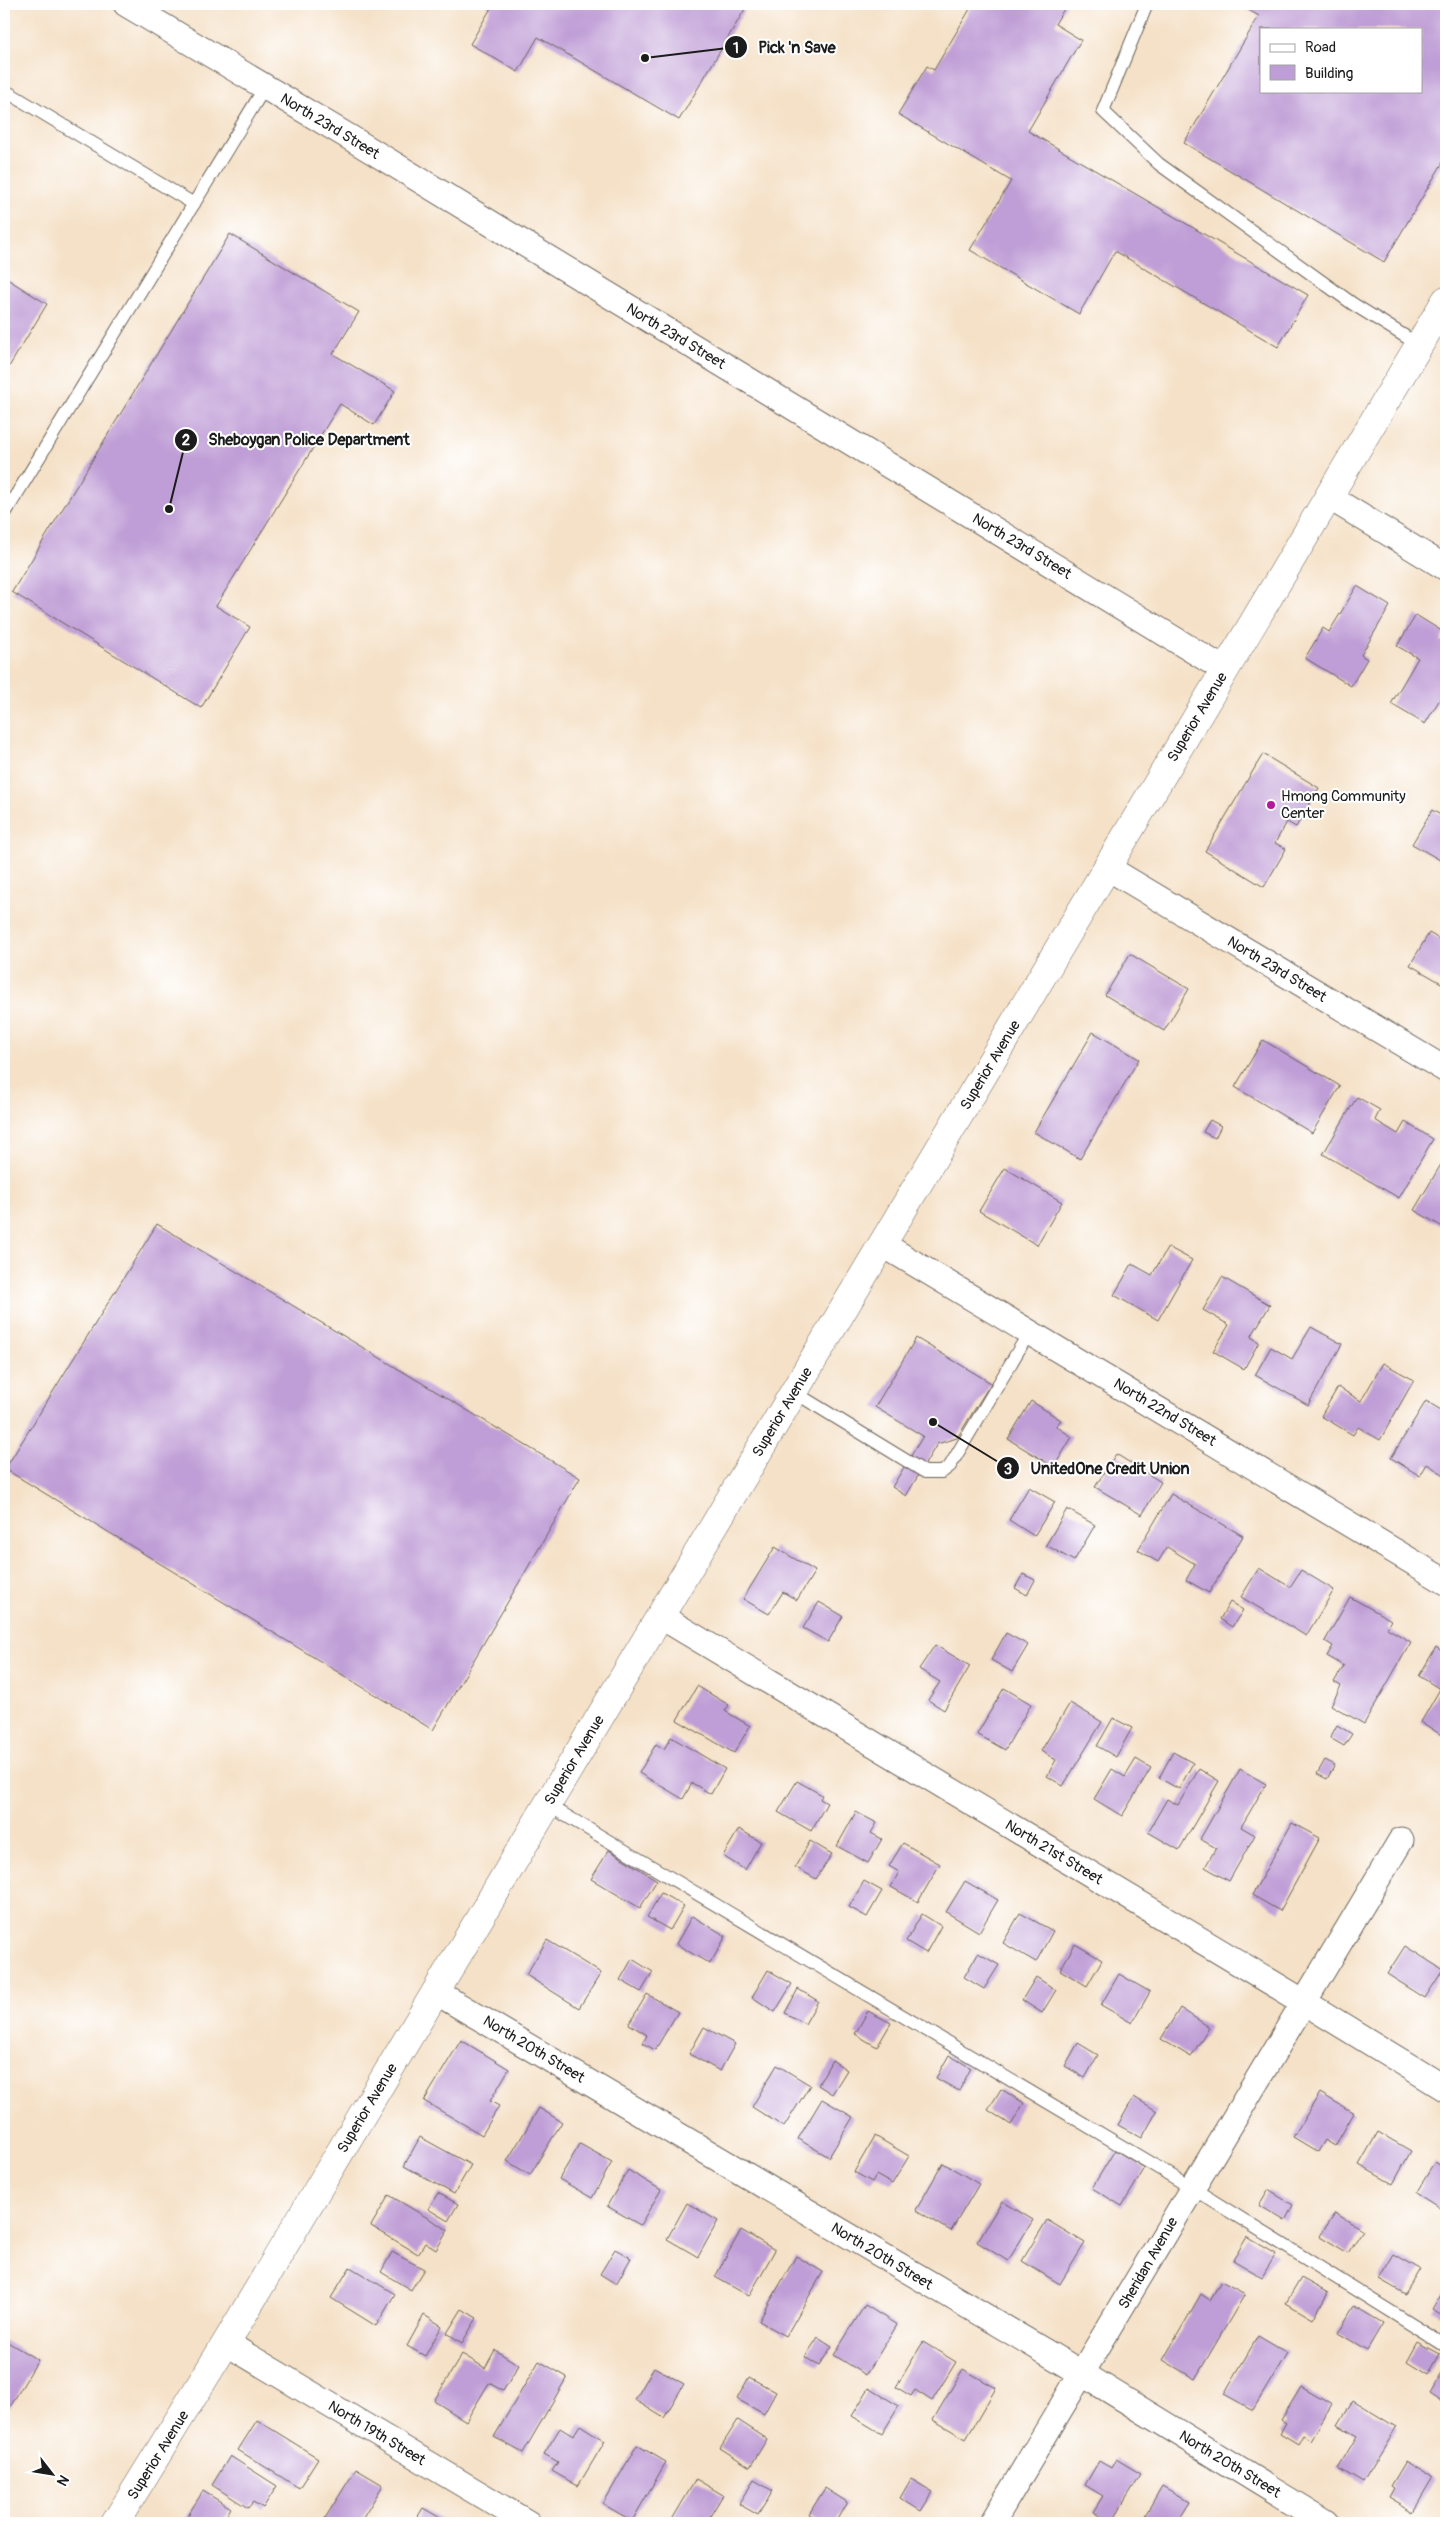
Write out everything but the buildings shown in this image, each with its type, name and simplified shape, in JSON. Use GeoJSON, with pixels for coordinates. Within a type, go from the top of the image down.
{"type":"FeatureCollection","features":[{"type":"Feature","properties":{"kind":"street","name":"North 23rd Street"},"geometry":{"type":"LineString","coordinates":[[126,4],[1225,670]]}},
{"type":"Feature","properties":{"kind":"street","name":"Superior Avenue"},"geometry":{"type":"LineString","coordinates":[[115,2523],[226,2343],[1446,300]]}},
{"type":"Feature","properties":{"kind":"street"},"geometry":{"type":"LineString","coordinates":[[1329,497],[1446,568]]}},
{"type":"Feature","properties":{"kind":"street","name":"North 23rd Street"},"geometry":{"type":"LineString","coordinates":[[1108,868],[1446,1070]]}},
{"type":"Feature","properties":{"kind":"street","name":"North 22nd Street"},"geometry":{"type":"LineString","coordinates":[[882,1244],[1446,1582]]}},
{"type":"Feature","properties":{"kind":"street","name":"North 21st Street"},"geometry":{"type":"LineString","coordinates":[[660,1616],[1446,2089]]}},
{"type":"Feature","properties":{"kind":"street","name":"Sheridan Avenue"},"geometry":{"type":"LineString","coordinates":[[992,2523],[1402,1840]]}},
{"type":"Feature","properties":{"kind":"street","name":"North 20th Street"},"geometry":{"type":"LineString","coordinates":[[436,1992],[1083,2374],[1326,2523]]}},
{"type":"Feature","properties":{"kind":"street","name":"North 19th Street"},"geometry":{"type":"LineString","coordinates":[[226,2343],[528,2523]]}},
{"type":"Feature","properties":{"kind":"lane"},"geometry":{"type":"LineString","coordinates":[[1147,4],[1103,111],[1159,164],[1353,304],[1419,345]]}},
{"type":"Feature","properties":{"kind":"lane"},"geometry":{"type":"LineString","coordinates":[[4,515],[265,87]]}},
{"type":"Feature","properties":{"kind":"lane"},"geometry":{"type":"LineString","coordinates":[[4,90],[194,204]]}},
{"type":"Feature","properties":{"kind":"lane"},"geometry":{"type":"LineString","coordinates":[[794,1392],[925,1472],[942,1472],[950,1466],[1030,1331]]}},
{"type":"Feature","properties":{"kind":"lane"},"geometry":{"type":"LineString","coordinates":[[548,1805],[1192,2188],[1446,2346]]}},
{"type":"Feature","properties":{"kind":"place","name":"Pick 'n Save"},"geometry":{"type":"Point","coordinates":[645,58]}},
{"type":"Feature","properties":{"kind":"place","name":"Sheboygan Police Department"},"geometry":{"type":"Point","coordinates":[169,509]}},
{"type":"Feature","properties":{"kind":"place","name":"Hmong Community Center"},"geometry":{"type":"Point","coordinates":[1271,805]}},
{"type":"Feature","properties":{"kind":"place","name":"UnitedOne Credit Union"},"geometry":{"type":"Point","coordinates":[933,1422]}}]}
